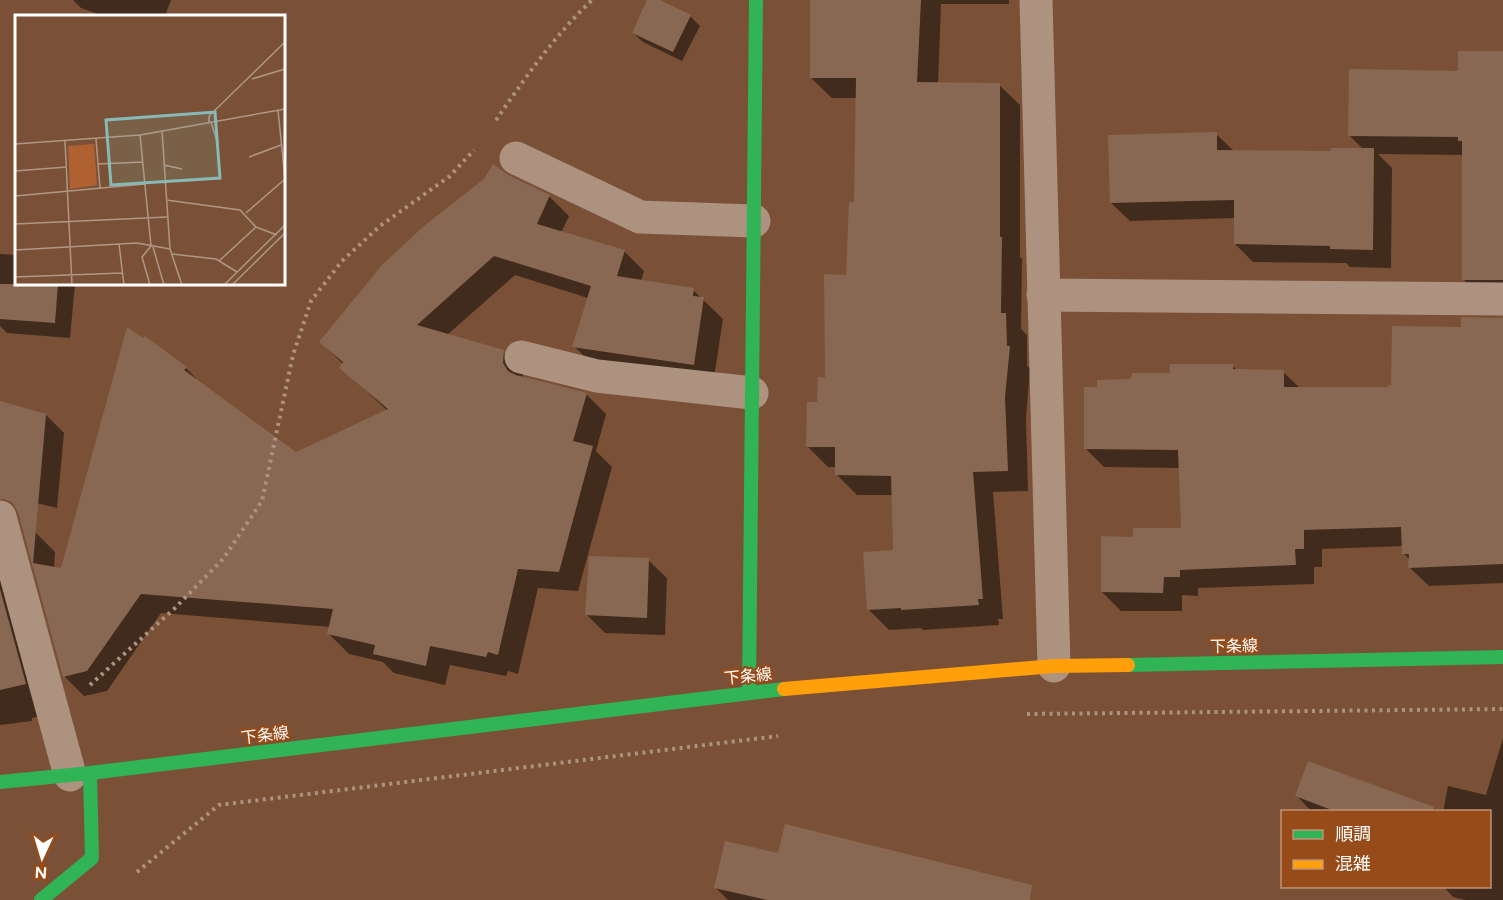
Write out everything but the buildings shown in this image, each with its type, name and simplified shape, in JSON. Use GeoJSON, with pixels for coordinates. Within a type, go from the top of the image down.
{"type":"FeatureCollection","features":[{"type":"Feature","properties":{"kind":"street"},"geometry":{"type":"LineString","coordinates":[[749,692],[756,0]]}},
{"type":"Feature","properties":{"kind":"street"},"geometry":{"type":"LineString","coordinates":[[1036,0],[1054,666]]}},
{"type":"Feature","properties":{"kind":"street"},"geometry":{"type":"LineString","coordinates":[[516,158],[640,217],[754,221]]}},
{"type":"Feature","properties":{"kind":"street"},"geometry":{"type":"LineString","coordinates":[[1043,296],[1503,299]]}},
{"type":"Feature","properties":{"kind":"street"},"geometry":{"type":"LineString","coordinates":[[521,357],[597,376],[752,393]]}},
{"type":"Feature","properties":{"kind":"street"},"geometry":{"type":"LineString","coordinates":[[0,517],[54,718],[80,774],[92,858],[40,900]]}},
{"type":"Feature","properties":{"kind":"street","name":"下条線"},"geometry":{"type":"LineString","coordinates":[[0,782],[749,692],[1054,666],[1503,657]]}},
{"type":"Feature","properties":{"kind":"path"},"geometry":{"type":"LineString","coordinates":[[494,123],[574,17],[592,0]]}},
{"type":"Feature","properties":{"kind":"path"},"geometry":{"type":"LineString","coordinates":[[54,718],[175,608],[223,559],[262,501],[293,355],[311,301],[342,261],[380,226],[450,176],[482,141]]}},
{"type":"Feature","properties":{"kind":"path"},"geometry":{"type":"LineString","coordinates":[[1026,714],[1503,709]]}},
{"type":"Feature","properties":{"kind":"path"},"geometry":{"type":"LineString","coordinates":[[137,872],[219,805],[788,735]]}},
{"type":"Feature","properties":{"kind":"traffic: fast"},"geometry":{"type":"LineString","coordinates":[[749,692],[756,0]]}},
{"type":"Feature","properties":{"kind":"traffic: fast"},"geometry":{"type":"LineString","coordinates":[[1128,665],[1503,657]]}},
{"type":"Feature","properties":{"kind":"traffic: fast"},"geometry":{"type":"LineString","coordinates":[[0,782],[784,689]]}},
{"type":"Feature","properties":{"kind":"traffic: fast"},"geometry":{"type":"LineString","coordinates":[[41,900],[92,858],[90,773]]}},
{"type":"Feature","properties":{"kind":"traffic: slow"},"geometry":{"type":"LineString","coordinates":[[784,689],[1054,666],[1128,665]]}}]}
